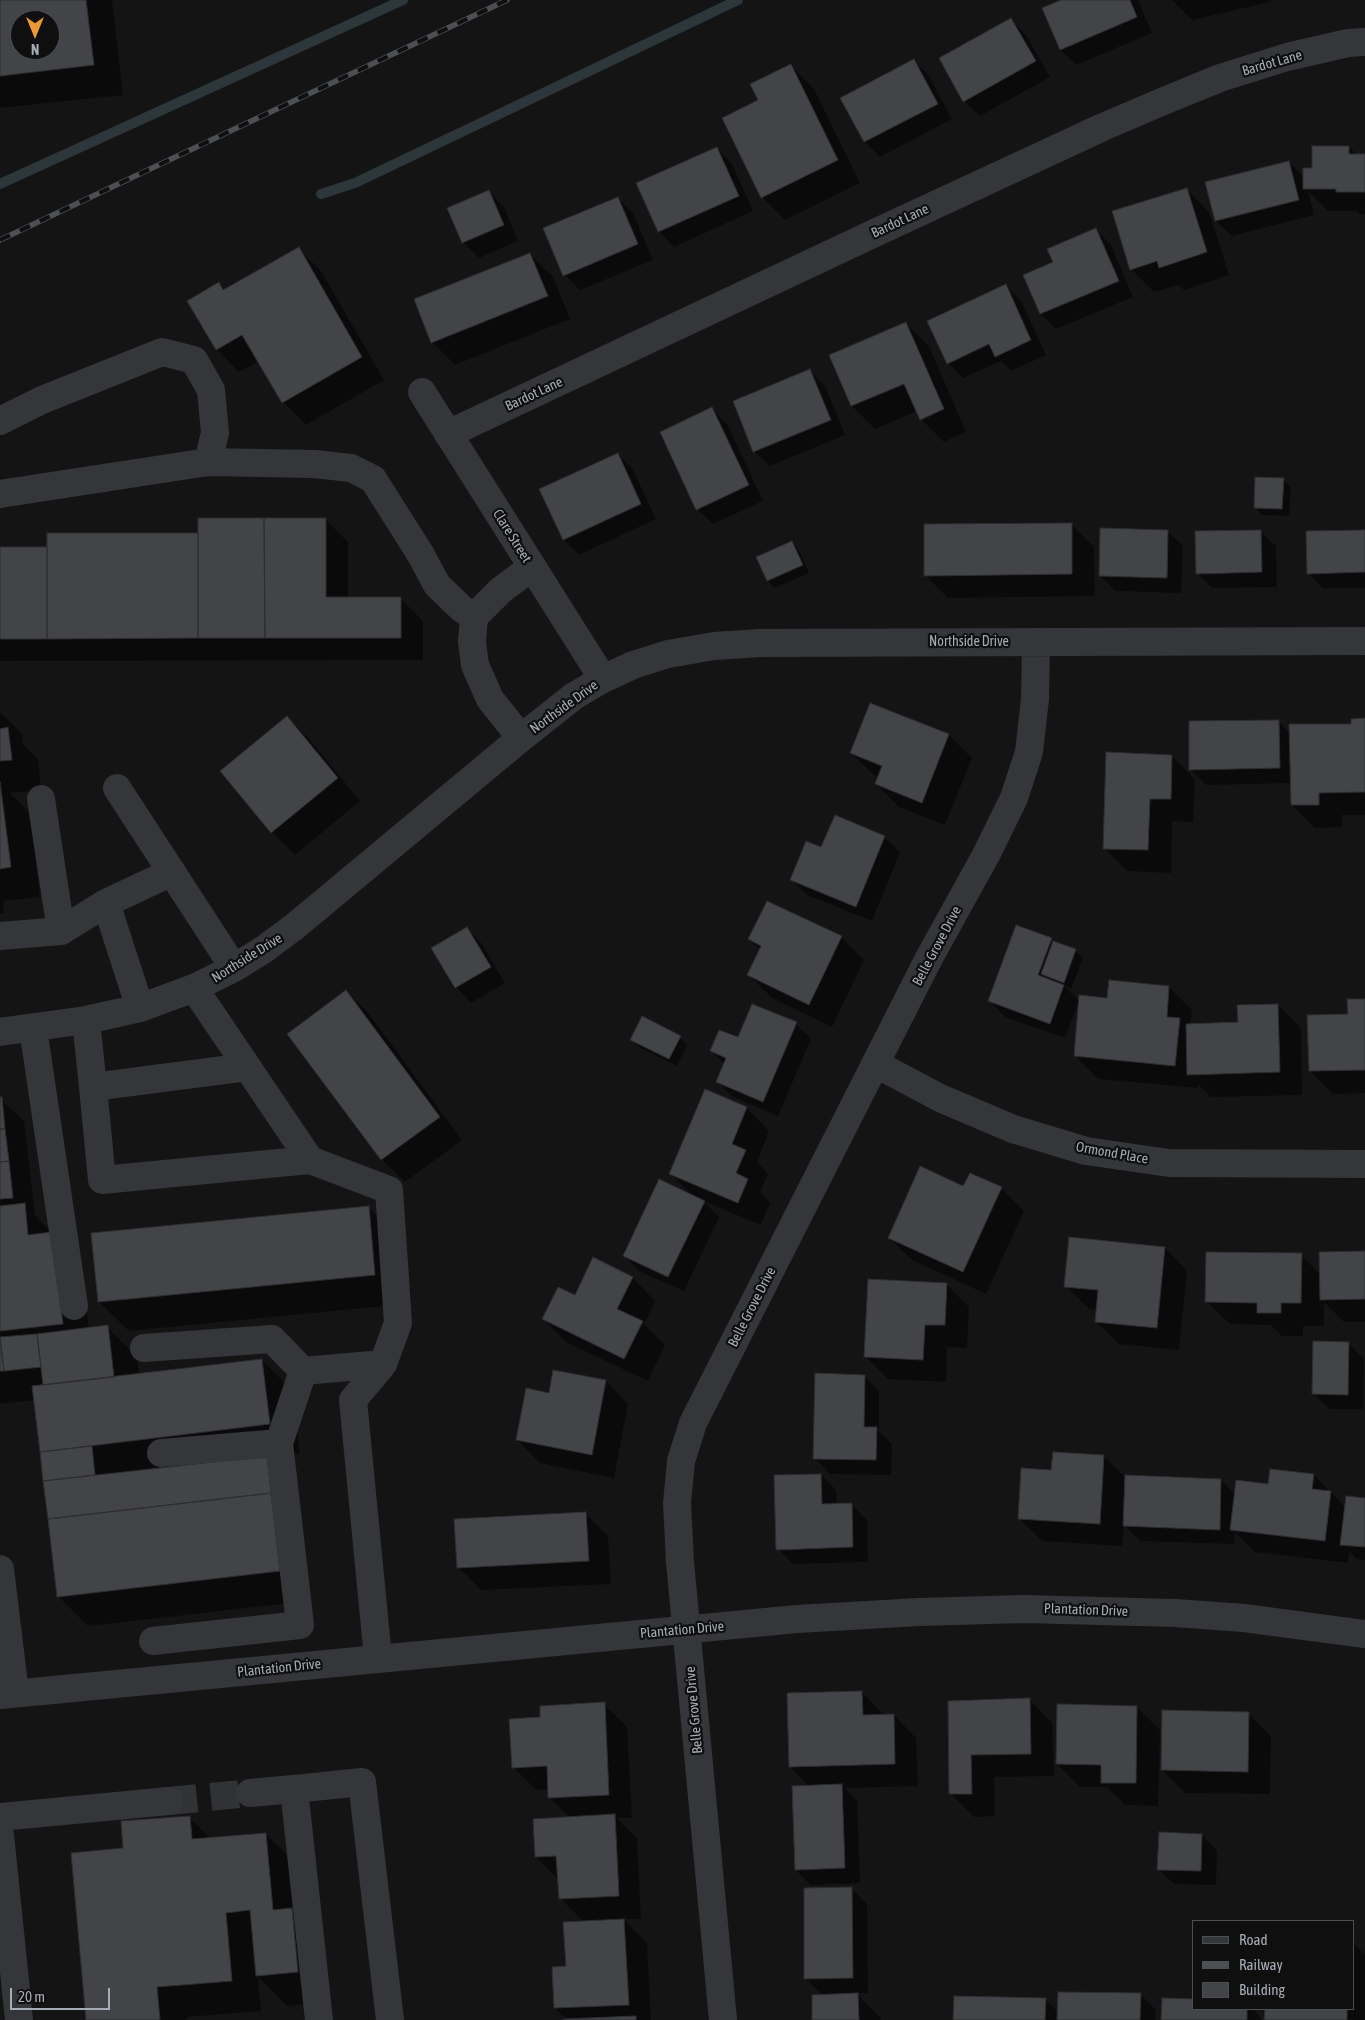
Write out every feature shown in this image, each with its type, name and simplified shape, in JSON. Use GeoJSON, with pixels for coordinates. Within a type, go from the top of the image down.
{"type":"FeatureCollection","features":[{"type":"Feature","properties":{"kind":"street","name":"Bardot Lane"},"geometry":{"type":"LineString","coordinates":[[448,434],[879,231],[1151,106],[1220,78],[1287,57],[1348,43],[1365,42]]}},
{"type":"Feature","properties":{"kind":"street"},"geometry":{"type":"LineString","coordinates":[[0,420],[42,400],[162,352],[194,360],[211,390],[215,434],[208,462]]}},
{"type":"Feature","properties":{"kind":"street","name":"Clare Street"},"geometry":{"type":"LineString","coordinates":[[422,392],[603,679]]}},
{"type":"Feature","properties":{"kind":"street"},"geometry":{"type":"LineString","coordinates":[[0,494],[208,462],[315,464],[351,468],[373,479],[421,555],[437,585],[461,608],[474,617]]}},
{"type":"Feature","properties":{"kind":"street"},"geometry":{"type":"LineString","coordinates":[[521,738],[490,699],[475,665],[472,642],[474,617],[501,590],[532,567]]}},
{"type":"Feature","properties":{"kind":"street","name":"Northside Drive"},"geometry":{"type":"LineString","coordinates":[[0,1032],[86,1020],[140,1008],[194,988],[234,968],[294,927],[574,696],[603,679],[633,665],[668,654],[714,646],[760,643],[1365,641]]}},
{"type":"Feature","properties":{"kind":"street","name":"Belle Grove Drive"},"geometry":{"type":"LineString","coordinates":[[723,2020],[686,1630],[677,1503],[681,1461],[693,1423],[929,958],[986,855],[1014,798],[1029,752],[1035,699],[1036,642]]}},
{"type":"Feature","properties":{"kind":"street"},"geometry":{"type":"LineString","coordinates":[[117,788],[234,968]]}},
{"type":"Feature","properties":{"kind":"street"},"geometry":{"type":"LineString","coordinates":[[41,799],[61,931]]}},
{"type":"Feature","properties":{"kind":"street"},"geometry":{"type":"LineString","coordinates":[[0,936],[61,931],[106,904],[172,872]]}},
{"type":"Feature","properties":{"kind":"street"},"geometry":{"type":"LineString","coordinates":[[106,904],[140,1008]]}},
{"type":"Feature","properties":{"kind":"street"},"geometry":{"type":"LineString","coordinates":[[194,988],[310,1160]]}},
{"type":"Feature","properties":{"kind":"street"},"geometry":{"type":"LineString","coordinates":[[86,1020],[102,1180],[310,1160],[388,1190],[398,1322],[383,1364],[353,1400],[378,1658]]}},
{"type":"Feature","properties":{"kind":"street"},"geometry":{"type":"LineString","coordinates":[[33,1028],[74,1306]]}},
{"type":"Feature","properties":{"kind":"street","name":"Ormond Place"},"geometry":{"type":"LineString","coordinates":[[876,1064],[940,1098],[1013,1129],[1086,1151],[1169,1162],[1365,1164]]}},
{"type":"Feature","properties":{"kind":"street"},"geometry":{"type":"LineString","coordinates":[[93,1087],[247,1067]]}},
{"type":"Feature","properties":{"kind":"street"},"geometry":{"type":"LineString","coordinates":[[144,1348],[272,1339],[303,1371]]}},
{"type":"Feature","properties":{"kind":"street"},"geometry":{"type":"LineString","coordinates":[[303,1371],[383,1364]]}},
{"type":"Feature","properties":{"kind":"street"},"geometry":{"type":"LineString","coordinates":[[153,1641],[300,1625],[279,1443],[303,1371]]}},
{"type":"Feature","properties":{"kind":"street"},"geometry":{"type":"LineString","coordinates":[[161,1453],[279,1443]]}},
{"type":"Feature","properties":{"kind":"street"},"geometry":{"type":"LineString","coordinates":[[0,1569],[8,1694]]}},
{"type":"Feature","properties":{"kind":"street","name":"Plantation Drive"},"geometry":{"type":"LineString","coordinates":[[8,1694],[806,1618],[919,1612],[1024,1609],[1175,1613],[1244,1618],[1365,1634]]}},
{"type":"Feature","properties":{"kind":"street"},"geometry":{"type":"LineString","coordinates":[[212,1636],[217,1675]]}},
{"type":"Feature","properties":{"kind":"street"},"geometry":{"type":"LineString","coordinates":[[250,1793],[362,1782],[390,2020]]}},
{"type":"Feature","properties":{"kind":"street"},"geometry":{"type":"LineString","coordinates":[[294,1789],[319,2020]]}},
{"type":"Feature","properties":{"kind":"street"},"geometry":{"type":"LineString","coordinates":[[0,1817],[169,1801]]}},
{"type":"Feature","properties":{"kind":"street"},"geometry":{"type":"LineString","coordinates":[[0,1836],[2,1875],[19,2020]]}},
{"type":"Feature","properties":{"kind":"building"},"geometry":{"type":"Polygon","coordinates":[[[0,0],[86,0],[94,65],[0,76],[0,0]]]}},
{"type":"Feature","properties":{"kind":"building"},"geometry":{"type":"Polygon","coordinates":[[[1061,0],[1130,0],[1137,17],[1060,50],[1042,8],[1061,0]]]}},
{"type":"Feature","properties":{"kind":"building"},"geometry":{"type":"Polygon","coordinates":[[[1011,18],[1036,61],[963,102],[939,58],[1011,18]]]}},
{"type":"Feature","properties":{"kind":"building"},"geometry":{"type":"Polygon","coordinates":[[[914,59],[938,104],[864,142],[840,98],[914,59]]]}},
{"type":"Feature","properties":{"kind":"building"},"geometry":{"type":"Polygon","coordinates":[[[791,64],[838,160],[761,198],[722,118],[758,100],[750,84],[791,64]]]}},
{"type":"Feature","properties":{"kind":"building"},"geometry":{"type":"Polygon","coordinates":[[[1312,146],[1349,146],[1349,154],[1365,154],[1365,192],[1336,192],[1336,189],[1303,189],[1303,168],[1312,168],[1312,146]]]}},
{"type":"Feature","properties":{"kind":"building"},"geometry":{"type":"Polygon","coordinates":[[[717,147],[739,196],[658,232],[636,183],[717,147]]]}},
{"type":"Feature","properties":{"kind":"building"},"geometry":{"type":"Polygon","coordinates":[[[1289,161],[1299,200],[1215,221],[1205,182],[1289,161]]]}},
{"type":"Feature","properties":{"kind":"building"},"geometry":{"type":"Polygon","coordinates":[[[1187,188],[1207,252],[1159,268],[1157,261],[1130,270],[1112,211],[1187,188]]]}},
{"type":"Feature","properties":{"kind":"building"},"geometry":{"type":"Polygon","coordinates":[[[489,190],[504,225],[462,243],[447,208],[489,190]]]}},
{"type":"Feature","properties":{"kind":"building"},"geometry":{"type":"Polygon","coordinates":[[[618,197],[638,244],[563,276],[543,228],[618,197]]]}},
{"type":"Feature","properties":{"kind":"building"},"geometry":{"type":"Polygon","coordinates":[[[1096,228],[1119,281],[1040,314],[1023,275],[1053,262],[1047,249],[1096,228]]]}},
{"type":"Feature","properties":{"kind":"building"},"geometry":{"type":"Polygon","coordinates":[[[299,247],[362,357],[282,403],[242,335],[216,350],[187,301],[219,282],[223,290],[299,247]]]}},
{"type":"Feature","properties":{"kind":"building"},"geometry":{"type":"Polygon","coordinates":[[[530,253],[548,296],[431,343],[414,299],[530,253]]]}},
{"type":"Feature","properties":{"kind":"building"},"geometry":{"type":"Polygon","coordinates":[[[1006,284],[1031,340],[995,357],[989,344],[947,364],[927,321],[1006,284]]]}},
{"type":"Feature","properties":{"kind":"building"},"geometry":{"type":"Polygon","coordinates":[[[906,322],[944,409],[920,420],[904,384],[851,406],[829,355],[906,322]]]}},
{"type":"Feature","properties":{"kind":"building"},"geometry":{"type":"Polygon","coordinates":[[[810,369],[831,420],[753,452],[733,401],[810,369]]]}},
{"type":"Feature","properties":{"kind":"building"},"geometry":{"type":"Polygon","coordinates":[[[712,407],[749,485],[696,510],[660,432],[712,407]]]}},
{"type":"Feature","properties":{"kind":"building"},"geometry":{"type":"Polygon","coordinates":[[[618,453],[641,504],[563,540],[539,489],[618,453]]]}},
{"type":"Feature","properties":{"kind":"building"},"geometry":{"type":"Polygon","coordinates":[[[1255,477],[1284,478],[1282,509],[1254,508],[1255,477]]]}},
{"type":"Feature","properties":{"kind":"building"},"geometry":{"type":"Polygon","coordinates":[[[198,518],[264,518],[265,638],[198,638],[198,518]]]}},
{"type":"Feature","properties":{"kind":"building"},"geometry":{"type":"Polygon","coordinates":[[[264,518],[326,518],[326,597],[401,597],[401,638],[265,638],[264,518]]]}},
{"type":"Feature","properties":{"kind":"building"},"geometry":{"type":"Polygon","coordinates":[[[1072,523],[1072,574],[924,576],[924,524],[1072,523]]]}},
{"type":"Feature","properties":{"kind":"building"},"geometry":{"type":"Polygon","coordinates":[[[1100,528],[1168,530],[1167,578],[1099,576],[1100,528]]]}},
{"type":"Feature","properties":{"kind":"building"},"geometry":{"type":"Polygon","coordinates":[[[1261,530],[1262,572],[1196,574],[1195,531],[1261,530]]]}},
{"type":"Feature","properties":{"kind":"building"},"geometry":{"type":"Polygon","coordinates":[[[1365,530],[1365,572],[1307,574],[1306,531],[1365,530]]]}},
{"type":"Feature","properties":{"kind":"building"},"geometry":{"type":"Polygon","coordinates":[[[47,533],[198,533],[198,638],[47,639],[47,533]]]}},
{"type":"Feature","properties":{"kind":"building"},"geometry":{"type":"Polygon","coordinates":[[[792,541],[803,565],[767,581],[756,557],[792,541]]]}},
{"type":"Feature","properties":{"kind":"building"},"geometry":{"type":"Polygon","coordinates":[[[0,547],[47,547],[47,639],[0,639],[0,547]]]}},
{"type":"Feature","properties":{"kind":"building"},"geometry":{"type":"Polygon","coordinates":[[[870,703],[949,734],[922,803],[875,784],[882,766],[850,753],[870,703]]]}},
{"type":"Feature","properties":{"kind":"building"},"geometry":{"type":"Polygon","coordinates":[[[287,716],[338,778],[271,833],[220,771],[287,716]]]}},
{"type":"Feature","properties":{"kind":"building"},"geometry":{"type":"Polygon","coordinates":[[[1365,718],[1365,792],[1319,793],[1319,805],[1291,805],[1289,724],[1351,724],[1351,719],[1365,718]]]}},
{"type":"Feature","properties":{"kind":"building"},"geometry":{"type":"Polygon","coordinates":[[[1279,720],[1280,768],[1189,770],[1189,721],[1279,720]]]}},
{"type":"Feature","properties":{"kind":"building"},"geometry":{"type":"Polygon","coordinates":[[[8,727],[12,760],[0,761],[0,729],[8,727]]]}},
{"type":"Feature","properties":{"kind":"building"},"geometry":{"type":"Polygon","coordinates":[[[1106,752],[1172,755],[1171,799],[1150,799],[1148,850],[1103,849],[1106,752]]]}},
{"type":"Feature","properties":{"kind":"building"},"geometry":{"type":"Polygon","coordinates":[[[0,782],[11,867],[0,869],[0,782]]]}},
{"type":"Feature","properties":{"kind":"building"},"geometry":{"type":"Polygon","coordinates":[[[835,815],[885,836],[856,907],[790,880],[806,841],[821,847],[835,815]]]}},
{"type":"Feature","properties":{"kind":"building"},"geometry":{"type":"Polygon","coordinates":[[[767,901],[842,936],[809,1005],[747,975],[761,946],[748,939],[767,901]]]}},
{"type":"Feature","properties":{"kind":"building"},"geometry":{"type":"Polygon","coordinates":[[[1016,925],[1052,938],[1038,975],[1064,985],[1050,1024],[988,1001],[1016,925]]]}},
{"type":"Feature","properties":{"kind":"building"},"geometry":{"type":"Polygon","coordinates":[[[467,927],[491,967],[455,988],[431,948],[467,927]]]}},
{"type":"Feature","properties":{"kind":"building"},"geometry":{"type":"Polygon","coordinates":[[[1053,941],[1076,949],[1064,983],[1041,974],[1053,941]]]}},
{"type":"Feature","properties":{"kind":"building"},"geometry":{"type":"Polygon","coordinates":[[[1109,980],[1169,986],[1167,1017],[1180,1018],[1175,1066],[1074,1056],[1079,995],[1107,998],[1109,980]]]}},
{"type":"Feature","properties":{"kind":"building"},"geometry":{"type":"Polygon","coordinates":[[[346,990],[440,1117],[381,1160],[287,1034],[346,990]]]}},
{"type":"Feature","properties":{"kind":"building"},"geometry":{"type":"Polygon","coordinates":[[[1347,999],[1365,999],[1365,1070],[1309,1071],[1307,1015],[1348,1014],[1347,999]]]}},
{"type":"Feature","properties":{"kind":"building"},"geometry":{"type":"Polygon","coordinates":[[[752,1004],[797,1022],[763,1102],[716,1082],[726,1058],[710,1051],[719,1030],[738,1037],[752,1004]]]}},
{"type":"Feature","properties":{"kind":"building"},"geometry":{"type":"Polygon","coordinates":[[[1278,1004],[1280,1072],[1187,1075],[1186,1024],[1238,1022],[1237,1005],[1278,1004]]]}},
{"type":"Feature","properties":{"kind":"building"},"geometry":{"type":"Polygon","coordinates":[[[642,1016],[681,1036],[669,1059],[630,1040],[642,1016]]]}},
{"type":"Feature","properties":{"kind":"building"},"geometry":{"type":"Polygon","coordinates":[[[705,1089],[747,1107],[732,1144],[746,1150],[736,1173],[748,1179],[738,1203],[669,1174],[705,1089]]]}},
{"type":"Feature","properties":{"kind":"building"},"geometry":{"type":"Polygon","coordinates":[[[0,1097],[2,1097],[5,1129],[0,1129],[0,1097]]]}},
{"type":"Feature","properties":{"kind":"building"},"geometry":{"type":"Polygon","coordinates":[[[0,1129],[5,1129],[9,1161],[0,1162],[0,1129]]]}},
{"type":"Feature","properties":{"kind":"building"},"geometry":{"type":"Polygon","coordinates":[[[9,1161],[13,1198],[0,1199],[0,1162],[9,1161]]]}},
{"type":"Feature","properties":{"kind":"building"},"geometry":{"type":"Polygon","coordinates":[[[920,1166],[963,1186],[970,1173],[1002,1187],[963,1272],[888,1238],[920,1166]]]}},
{"type":"Feature","properties":{"kind":"building"},"geometry":{"type":"Polygon","coordinates":[[[659,1179],[705,1201],[668,1277],[623,1256],[659,1179]]]}},
{"type":"Feature","properties":{"kind":"building"},"geometry":{"type":"Polygon","coordinates":[[[25,1203],[28,1235],[52,1232],[63,1324],[0,1331],[0,1206],[25,1203]]]}},
{"type":"Feature","properties":{"kind":"building"},"geometry":{"type":"Polygon","coordinates":[[[369,1206],[375,1275],[98,1302],[91,1233],[369,1206]]]}},
{"type":"Feature","properties":{"kind":"building"},"geometry":{"type":"Polygon","coordinates":[[[1069,1237],[1165,1247],[1157,1328],[1095,1322],[1098,1290],[1064,1287],[1069,1237]]]}},
{"type":"Feature","properties":{"kind":"building"},"geometry":{"type":"Polygon","coordinates":[[[1365,1251],[1365,1299],[1320,1300],[1319,1252],[1365,1251]]]}},
{"type":"Feature","properties":{"kind":"building"},"geometry":{"type":"Polygon","coordinates":[[[1206,1252],[1302,1253],[1301,1303],[1281,1303],[1281,1313],[1257,1313],[1257,1303],[1205,1302],[1206,1252]]]}},
{"type":"Feature","properties":{"kind":"building"},"geometry":{"type":"Polygon","coordinates":[[[593,1257],[633,1277],[617,1309],[643,1321],[624,1359],[542,1319],[558,1287],[575,1295],[593,1257]]]}},
{"type":"Feature","properties":{"kind":"building"},"geometry":{"type":"Polygon","coordinates":[[[868,1279],[947,1283],[945,1325],[925,1325],[923,1360],[864,1357],[868,1279]]]}},
{"type":"Feature","properties":{"kind":"building"},"geometry":{"type":"Polygon","coordinates":[[[108,1325],[114,1377],[43,1385],[37,1334],[108,1325]]]}},
{"type":"Feature","properties":{"kind":"building"},"geometry":{"type":"Polygon","coordinates":[[[37,1334],[41,1367],[4,1371],[0,1337],[37,1334]]]}},
{"type":"Feature","properties":{"kind":"building"},"geometry":{"type":"Polygon","coordinates":[[[0,1338],[4,1371],[0,1371],[0,1338]]]}},
{"type":"Feature","properties":{"kind":"building"},"geometry":{"type":"Polygon","coordinates":[[[1313,1341],[1349,1342],[1348,1395],[1312,1394],[1313,1341]]]}},
{"type":"Feature","properties":{"kind":"building"},"geometry":{"type":"Polygon","coordinates":[[[262,1359],[270,1424],[40,1452],[32,1386],[262,1359]]]}},
{"type":"Feature","properties":{"kind":"building"},"geometry":{"type":"Polygon","coordinates":[[[553,1370],[606,1380],[592,1455],[516,1440],[526,1388],[549,1393],[553,1370]]]}},
{"type":"Feature","properties":{"kind":"building"},"geometry":{"type":"Polygon","coordinates":[[[815,1373],[865,1375],[864,1427],[877,1427],[876,1460],[813,1459],[815,1373]]]}},
{"type":"Feature","properties":{"kind":"building"},"geometry":{"type":"Polygon","coordinates":[[[92,1446],[95,1475],[43,1481],[40,1452],[92,1446]]]}},
{"type":"Feature","properties":{"kind":"building"},"geometry":{"type":"Polygon","coordinates":[[[1053,1452],[1104,1455],[1100,1524],[1018,1519],[1021,1468],[1051,1470],[1053,1452]]]}},
{"type":"Feature","properties":{"kind":"building"},"geometry":{"type":"Polygon","coordinates":[[[267,1456],[271,1493],[48,1519],[43,1481],[267,1456]]]}},
{"type":"Feature","properties":{"kind":"building"},"geometry":{"type":"Polygon","coordinates":[[[1270,1469],[1314,1474],[1312,1489],[1331,1491],[1325,1541],[1230,1530],[1236,1480],[1268,1484],[1270,1469]]]}},
{"type":"Feature","properties":{"kind":"building"},"geometry":{"type":"Polygon","coordinates":[[[821,1474],[822,1504],[852,1503],[853,1547],[776,1550],[774,1475],[821,1474]]]}},
{"type":"Feature","properties":{"kind":"building"},"geometry":{"type":"Polygon","coordinates":[[[1125,1475],[1221,1479],[1220,1530],[1123,1526],[1125,1475]]]}},
{"type":"Feature","properties":{"kind":"building"},"geometry":{"type":"Polygon","coordinates":[[[271,1493],[280,1571],[57,1597],[48,1519],[271,1493]]]}},
{"type":"Feature","properties":{"kind":"building"},"geometry":{"type":"Polygon","coordinates":[[[1346,1496],[1365,1498],[1365,1547],[1340,1545],[1346,1496]]]}},
{"type":"Feature","properties":{"kind":"building"},"geometry":{"type":"Polygon","coordinates":[[[586,1512],[589,1561],[457,1568],[454,1519],[586,1512]]]}},
{"type":"Feature","properties":{"kind":"building"},"geometry":{"type":"Polygon","coordinates":[[[862,1691],[863,1715],[894,1714],[895,1764],[789,1767],[787,1693],[862,1691]]]}},
{"type":"Feature","properties":{"kind":"building"},"geometry":{"type":"Polygon","coordinates":[[[1030,1698],[1031,1754],[971,1755],[972,1794],[949,1794],[948,1701],[1030,1698]]]}},
{"type":"Feature","properties":{"kind":"building"},"geometry":{"type":"Polygon","coordinates":[[[605,1702],[609,1795],[548,1798],[547,1766],[512,1768],[509,1719],[540,1717],[540,1706],[605,1702]]]}},
{"type":"Feature","properties":{"kind":"building"},"geometry":{"type":"Polygon","coordinates":[[[1057,1704],[1137,1706],[1136,1783],[1101,1783],[1101,1765],[1056,1764],[1057,1704]]]}},
{"type":"Feature","properties":{"kind":"building"},"geometry":{"type":"Polygon","coordinates":[[[1162,1710],[1249,1712],[1248,1772],[1161,1770],[1162,1710]]]}},
{"type":"Feature","properties":{"kind":"building"},"geometry":{"type":"Polygon","coordinates":[[[842,1784],[845,1868],[795,1870],[792,1786],[842,1784]]]}},
{"type":"Feature","properties":{"kind":"building"},"geometry":{"type":"Polygon","coordinates":[[[615,1814],[619,1896],[559,1899],[556,1856],[535,1857],[533,1819],[615,1814]]]}},
{"type":"Feature","properties":{"kind":"building"},"geometry":{"type":"Polygon","coordinates":[[[190,1816],[192,1839],[266,1833],[273,1910],[292,1908],[298,1972],[256,1976],[250,1910],[226,1913],[232,1981],[157,1987],[160,2020],[86,2020],[71,1853],[123,1848],[121,1821],[190,1816]]]}},
{"type":"Feature","properties":{"kind":"building"},"geometry":{"type":"Polygon","coordinates":[[[1159,1832],[1202,1834],[1201,1871],[1157,1870],[1159,1832]]]}},
{"type":"Feature","properties":{"kind":"building"},"geometry":{"type":"Polygon","coordinates":[[[852,1887],[853,1978],[804,1979],[804,1888],[852,1887]]]}},
{"type":"Feature","properties":{"kind":"building"},"geometry":{"type":"Polygon","coordinates":[[[624,1919],[629,2005],[554,2008],[552,1967],[566,1966],[563,1922],[624,1919]]]}},
{"type":"Feature","properties":{"kind":"building"},"geometry":{"type":"Polygon","coordinates":[[[1058,1992],[1141,1993],[1140,2020],[1057,2020],[1058,1992]]]}},
{"type":"Feature","properties":{"kind":"building"},"geometry":{"type":"Polygon","coordinates":[[[858,1993],[859,2020],[812,2020],[812,1995],[858,1993]]]}},
{"type":"Feature","properties":{"kind":"building"},"geometry":{"type":"Polygon","coordinates":[[[954,1996],[1046,1998],[1045,2020],[953,2020],[954,1996]]]}},
{"type":"Feature","properties":{"kind":"building"},"geometry":{"type":"Polygon","coordinates":[[[1162,1998],[1192,1999],[1192,2010],[1247,2010],[1247,2020],[1161,2020],[1162,1998]]]}},
{"type":"Feature","properties":{"kind":"building"},"geometry":{"type":"Polygon","coordinates":[[[1265,2010],[1347,2010],[1347,2020],[1264,2020],[1265,2010]]]}},
{"type":"Feature","properties":{"kind":"building"},"geometry":{"type":"Polygon","coordinates":[[[636,2016],[636,2020],[564,2020],[564,2019],[636,2016]]]}},
{"type":"Feature","properties":{"kind":"waterway"},"geometry":{"type":"LineString","coordinates":[[0,184],[403,0]]}},
{"type":"Feature","properties":{"kind":"waterway"},"geometry":{"type":"LineString","coordinates":[[321,194],[355,183],[738,0]]}},
{"type":"Feature","properties":{"kind":"tunnel"},"geometry":{"type":"LineString","coordinates":[[169,1801],[250,1793]]}},
{"type":"Feature","properties":{"kind":"railway"},"geometry":{"type":"LineString","coordinates":[[0,240],[507,0]]}}]}
